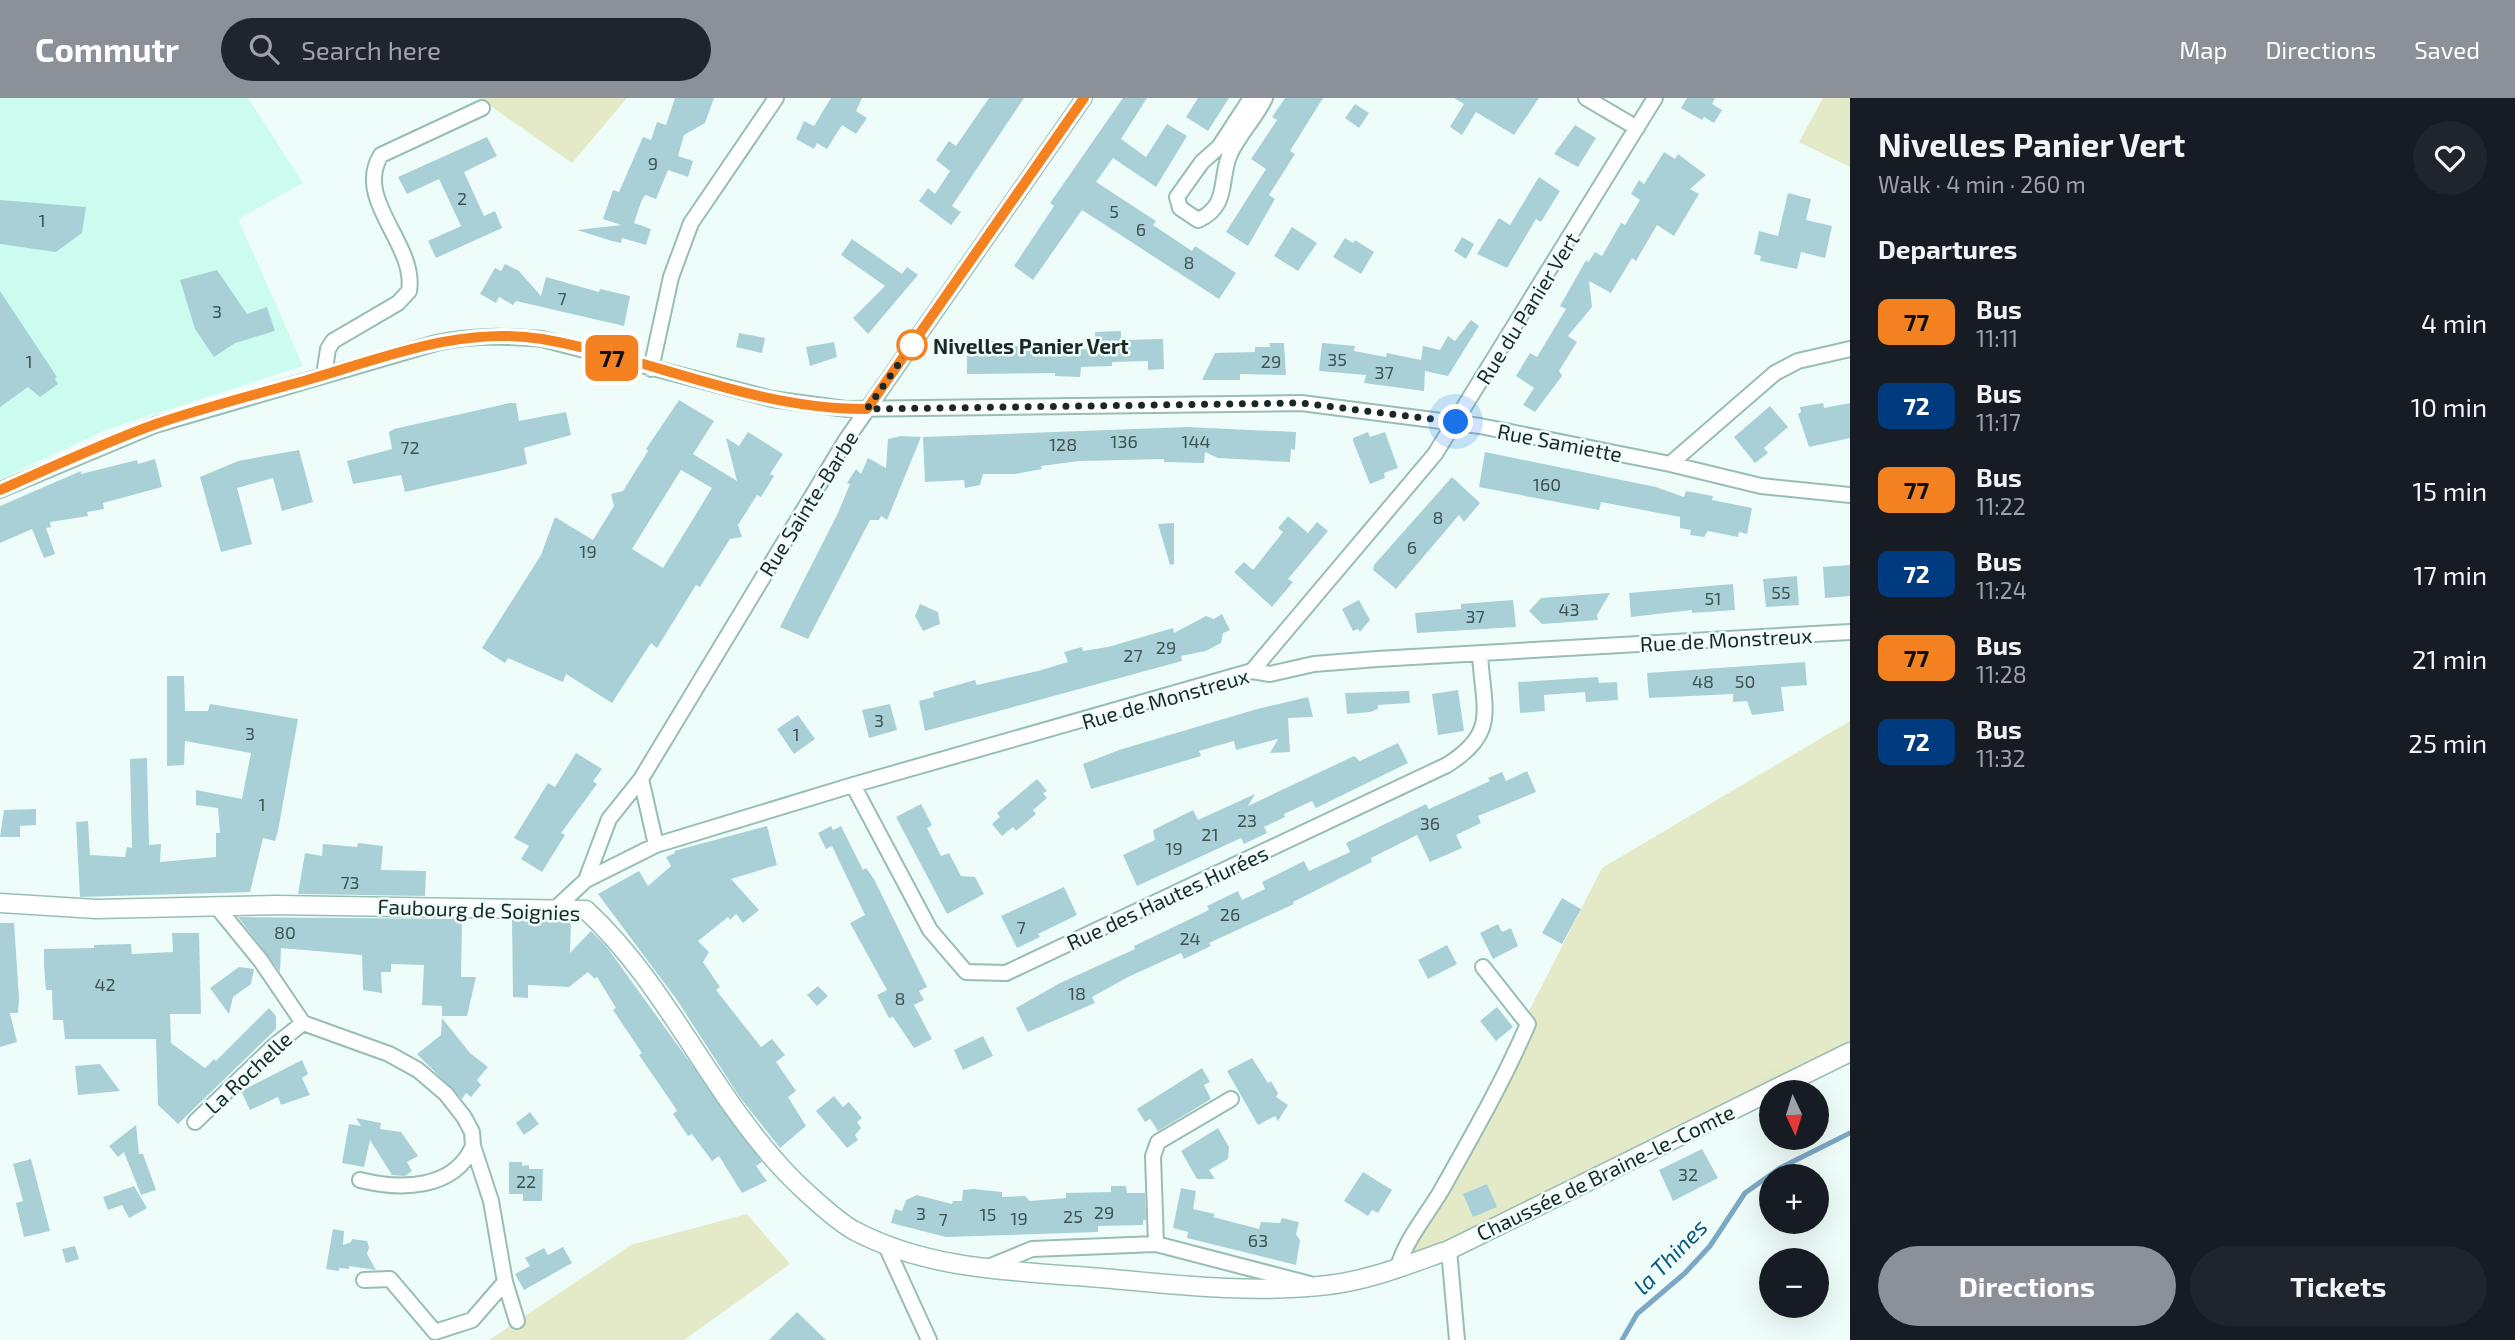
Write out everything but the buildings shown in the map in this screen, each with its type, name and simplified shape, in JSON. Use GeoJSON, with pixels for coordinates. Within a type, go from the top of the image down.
{"type":"FeatureCollection","features":[{"type":"Feature","properties":{"kind":"street"},"geometry":{"type":"LineString","coordinates":[[651,369],[671,277],[691,223],[776,98]]}},
{"type":"Feature","properties":{"kind":"street","name":"Rue Sainte-Barbe"},"geometry":{"type":"LineString","coordinates":[[586,880],[610,819],[641,779],[724,638],[867,409],[1084,98]]}},
{"type":"Feature","properties":{"kind":"street"},"geometry":{"type":"LineString","coordinates":[[1251,98],[1219,147],[1202,162],[1177,197],[1180,208],[1198,220],[1208,216],[1223,194],[1230,155],[1265,98]]}},
{"type":"Feature","properties":{"kind":"street"},"geometry":{"type":"LineString","coordinates":[[1586,98],[1637,128]]}},
{"type":"Feature","properties":{"kind":"street","name":"Rue du Panier Vert"},"geometry":{"type":"LineString","coordinates":[[1252,671],[1435,454],[1655,98]]}},
{"type":"Feature","properties":{"kind":"street"},"geometry":{"type":"LineString","coordinates":[[324,374],[328,349],[333,341],[398,303],[409,291],[409,269],[374,191],[373,167],[381,155],[482,108]]}},
{"type":"Feature","properties":{"kind":"street","name":"Rue Samiette"},"geometry":{"type":"LineString","coordinates":[[0,490],[155,425],[436,343],[467,337],[493,336],[542,339],[772,399],[846,409],[1301,403],[1456,422],[1670,464],[1761,486],[1850,495]]}},
{"type":"Feature","properties":{"kind":"street"},"geometry":{"type":"LineString","coordinates":[[1670,464],[1775,373],[1798,361],[1850,349]]}},
{"type":"Feature","properties":{"kind":"street","name":"Rue de Monstreux"},"geometry":{"type":"LineString","coordinates":[[556,908],[586,880],[656,845],[853,785],[1252,671],[1269,674],[1314,664],[1850,632]]}},
{"type":"Feature","properties":{"kind":"street","name":"Rue des Hautes Hurées"},"geometry":{"type":"LineString","coordinates":[[853,785],[930,930],[966,972],[1006,973],[1447,765],[1470,751],[1485,729],[1480,654]]}},
{"type":"Feature","properties":{"kind":"street"},"geometry":{"type":"LineString","coordinates":[[641,779],[656,845]]}},
{"type":"Feature","properties":{"kind":"street","name":"Faubourg de Soignies"},"geometry":{"type":"LineString","coordinates":[[0,903],[96,909],[275,905],[586,909],[635,960],[701,1062],[780,1166],[849,1228],[886,1246]]}},
{"type":"Feature","properties":{"kind":"street","name":"La Rochelle"},"geometry":{"type":"LineString","coordinates":[[217,907],[261,961],[303,1023],[389,1054],[418,1070],[446,1094],[464,1116],[472,1132],[473,1146],[491,1201],[505,1282],[517,1321]]}},
{"type":"Feature","properties":{"kind":"street"},"geometry":{"type":"LineString","coordinates":[[1397,1270],[1402,1250],[1439,1194],[1511,1063],[1528,1024],[1483,967]]}},
{"type":"Feature","properties":{"kind":"street","name":"La Rochelle"},"geometry":{"type":"LineString","coordinates":[[195,1122],[274,1046],[303,1023]]}},
{"type":"Feature","properties":{"kind":"street","name":"Chaussée de Braine-le-Comte"},"geometry":{"type":"LineString","coordinates":[[886,1246],[929,1260],[986,1268],[1212,1287],[1263,1289],[1318,1286],[1397,1270],[1449,1250],[1850,1052]]}},
{"type":"Feature","properties":{"kind":"street"},"geometry":{"type":"LineString","coordinates":[[1156,1244],[1153,1156],[1158,1142],[1231,1099]]}},
{"type":"Feature","properties":{"kind":"street"},"geometry":{"type":"LineString","coordinates":[[360,1180],[399,1187],[431,1182],[456,1170],[465,1162],[473,1146]]}},
{"type":"Feature","properties":{"kind":"street","name":"Chaussée de Braine-le-Comte"},"geometry":{"type":"LineString","coordinates":[[986,1268],[1032,1249],[1156,1244],[1318,1286]]}},
{"type":"Feature","properties":{"kind":"street"},"geometry":{"type":"LineString","coordinates":[[886,1246],[929,1340]]}},
{"type":"Feature","properties":{"kind":"street"},"geometry":{"type":"LineString","coordinates":[[1449,1250],[1457,1340]]}},
{"type":"Feature","properties":{"kind":"street"},"geometry":{"type":"LineString","coordinates":[[364,1280],[390,1279],[432,1336],[472,1320],[505,1282]]}},
{"type":"Feature","properties":{"kind":"shaded area"},"geometry":{"type":"Polygon","coordinates":[[[0,98],[248,98],[303,183],[238,219],[303,366],[108,429],[0,479],[0,98]]]}},
{"type":"Feature","properties":{"kind":"shaded area"},"geometry":{"type":"Polygon","coordinates":[[[479,98],[627,98],[572,163],[479,98]]]}},
{"type":"Feature","properties":{"kind":"shaded area"},"geometry":{"type":"Polygon","coordinates":[[[1823,98],[1850,98],[1850,167],[1799,142],[1823,98]]]}},
{"type":"Feature","properties":{"kind":"shaded area"},"geometry":{"type":"Polygon","coordinates":[[[1850,721],[1850,1052],[1792,1080],[1759,1080],[1759,1096],[1397,1270],[1602,868],[1850,721]]]}},
{"type":"Feature","properties":{"kind":"shaded area"},"geometry":{"type":"Polygon","coordinates":[[[747,1214],[790,1264],[684,1340],[489,1340],[631,1245],[747,1214]]]}},
{"type":"Feature","properties":{"kind":"waterway","name":"la Thines"},"geometry":{"type":"LineString","coordinates":[[1622,1340],[1637,1314],[1685,1273],[1710,1246],[1745,1193],[1780,1168],[1850,1133]]}},
{"type":"Feature","properties":{"kind":"bus line","name":"77"},"geometry":{"type":"LineString","coordinates":[[0,490],[96,447],[181,416],[407,351],[467,337],[542,339],[772,399],[846,409],[867,409],[1084,98]]}},
{"type":"Feature","properties":{"kind":"place","name":"Nivelles Panier Vert"},"geometry":{"type":"Point","coordinates":[912,345]}},
{"type":"Feature","properties":{"kind":"route"},"geometry":{"type":"LineString","coordinates":[[912,345],[867,409],[1301,403],[1456,422]]}}]}
